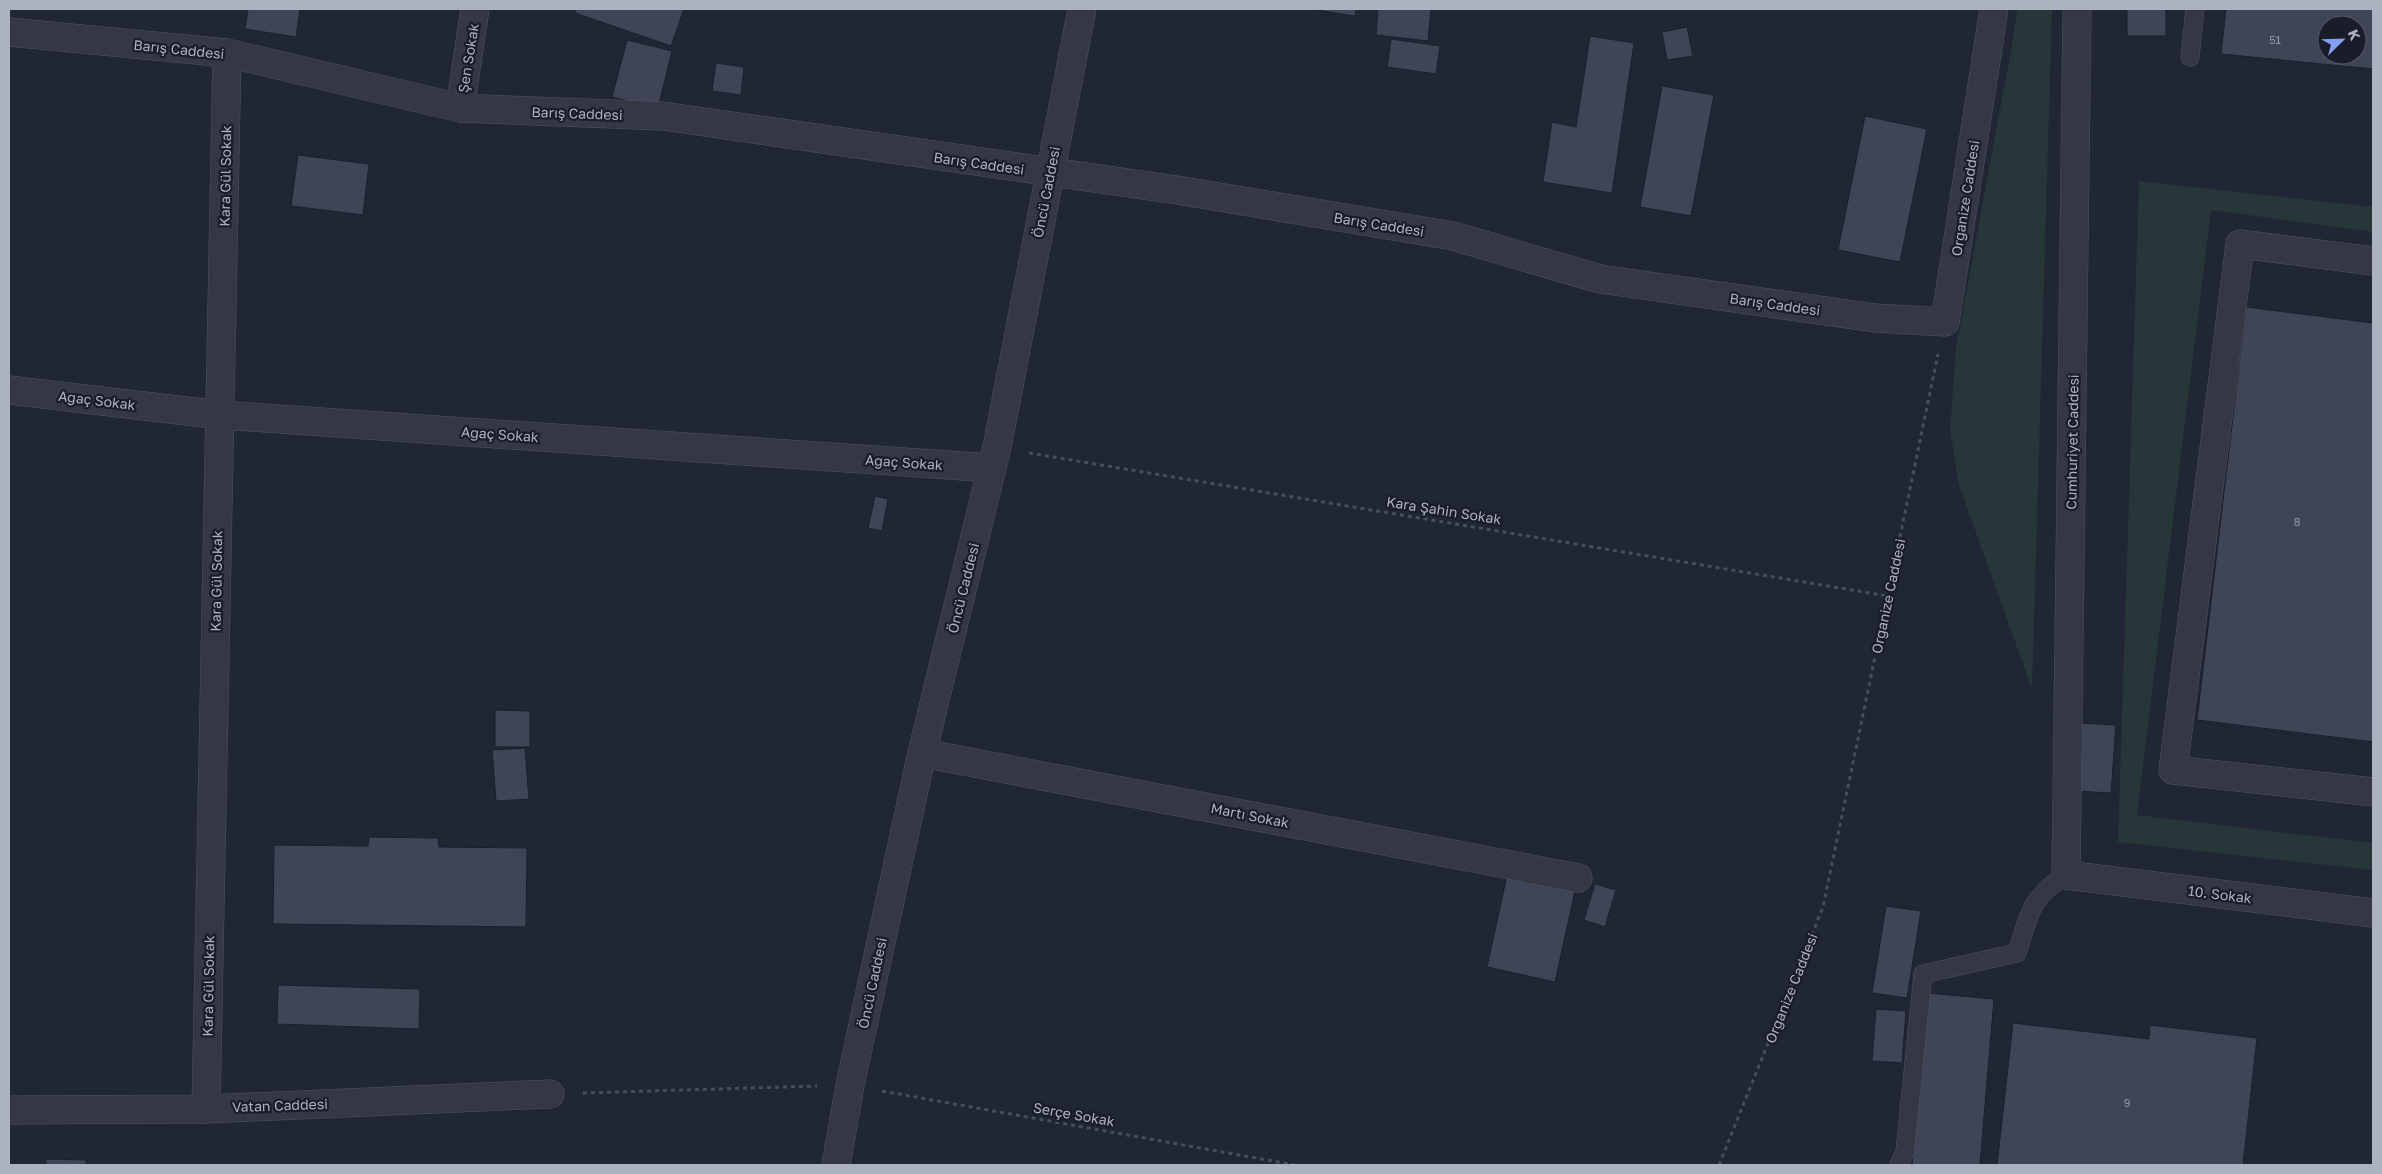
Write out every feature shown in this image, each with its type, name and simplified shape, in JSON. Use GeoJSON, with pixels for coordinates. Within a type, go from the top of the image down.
{"type":"FeatureCollection","features":[{"type":"Feature","properties":{"kind":"street","name":"Şen Sokak"},"geometry":{"type":"LineString","coordinates":[[460,108],[475,9]]}},
{"type":"Feature","properties":{"kind":"street","name":"Öncü Caddesi"},"geometry":{"type":"LineString","coordinates":[[836,1165],[850,1085],[922,752],[994,457],[1082,9]]}},
{"type":"Feature","properties":{"kind":"street","name":"Organize Caddesi"},"geometry":{"type":"LineString","coordinates":[[1945,322],[1994,9]]}},
{"type":"Feature","properties":{"kind":"street","name":"Cumhuriyet Caddesi"},"geometry":{"type":"LineString","coordinates":[[2066,875],[2077,9]]}},
{"type":"Feature","properties":{"kind":"street","name":"Barış Caddesi"},"geometry":{"type":"LineString","coordinates":[[9,32],[227,53],[460,108],[663,116],[1177,190],[1453,236],[1600,279],[1875,318],[1945,322]]}},
{"type":"Feature","properties":{"kind":"street","name":"Kara Gül Sokak"},"geometry":{"type":"LineString","coordinates":[[206,1108],[227,53]]}},
{"type":"Feature","properties":{"kind":"street"},"geometry":{"type":"LineString","coordinates":[[2373,261],[2240,244],[2173,770],[2373,792]]}},
{"type":"Feature","properties":{"kind":"street","name":"Ağaç Sokak"},"geometry":{"type":"LineString","coordinates":[[9,390],[220,416],[994,457]]}},
{"type":"Feature","properties":{"kind":"street","name":"Martı Sokak"},"geometry":{"type":"LineString","coordinates":[[922,752],[1578,878]]}},
{"type":"Feature","properties":{"kind":"street","name":"10. Sokak"},"geometry":{"type":"LineString","coordinates":[[2066,875],[2373,913]]}},
{"type":"Feature","properties":{"kind":"street","name":"Vatan Caddesi"},"geometry":{"type":"LineString","coordinates":[[9,1110],[206,1108],[550,1094]]}},
{"type":"Feature","properties":{"kind":"lane"},"geometry":{"type":"LineString","coordinates":[[2190,57],[2194,9]]}},
{"type":"Feature","properties":{"kind":"lane"},"geometry":{"type":"LineString","coordinates":[[1899,1165],[1905,1152],[1923,974],[2017,953],[2032,905],[2049,886],[2066,875]]}},
{"type":"Feature","properties":{"kind":"path","name":"Organize Caddesi"},"geometry":{"type":"LineString","coordinates":[[1719,1165],[1823,907],[1945,322]]}},
{"type":"Feature","properties":{"kind":"path","name":"Kara Şahin Sokak"},"geometry":{"type":"LineString","coordinates":[[994,457],[1888,596]]}},
{"type":"Feature","properties":{"kind":"path","name":"Serçe Sokak"},"geometry":{"type":"LineString","coordinates":[[550,1094],[850,1085],[1295,1165]]}},
{"type":"Feature","properties":{"kind":"shaded area"},"geometry":{"type":"Polygon","coordinates":[[[2017,9],[2052,9],[2032,689],[1959,485],[1950,429],[1956,348],[2017,9]]]}},
{"type":"Feature","properties":{"kind":"shaded area"},"geometry":{"type":"Polygon","coordinates":[[[2139,181],[2373,207],[2373,232],[2211,210],[2137,815],[2373,843],[2373,870],[2118,842],[2139,181]]]}},
{"type":"Feature","properties":{"kind":"building"},"geometry":{"type":"Polygon","coordinates":[[[248,9],[300,9],[296,37],[245,29],[248,9]]]}},
{"type":"Feature","properties":{"kind":"building"},"geometry":{"type":"Polygon","coordinates":[[[576,9],[684,9],[671,46],[575,13],[576,9]]]}},
{"type":"Feature","properties":{"kind":"building"},"geometry":{"type":"Polygon","coordinates":[[[1310,9],[1356,9],[1355,16],[1310,9]]]}},
{"type":"Feature","properties":{"kind":"building"},"geometry":{"type":"Polygon","coordinates":[[[1378,9],[1431,9],[1428,41],[1376,35],[1378,9]]]}},
{"type":"Feature","properties":{"kind":"building"},"geometry":{"type":"Polygon","coordinates":[[[2127,9],[2166,9],[2166,36],[2127,36],[2127,9]]]}},
{"type":"Feature","properties":{"kind":"building"},"geometry":{"type":"Polygon","coordinates":[[[2226,9],[2373,9],[2373,69],[2332,65],[2367,65],[2367,15],[2317,15],[2317,63],[2221,54],[2226,9]]]}},
{"type":"Feature","properties":{"kind":"building"},"geometry":{"type":"Polygon","coordinates":[[[1687,27],[1693,56],[1667,60],[1662,32],[1687,27]]]}},
{"type":"Feature","properties":{"kind":"building"},"geometry":{"type":"Polygon","coordinates":[[[1590,36],[1634,43],[1612,193],[1543,182],[1552,122],[1576,127],[1590,36]]]}},
{"type":"Feature","properties":{"kind":"building"},"geometry":{"type":"Polygon","coordinates":[[[1391,39],[1440,46],[1436,74],[1387,67],[1391,39]]]}},
{"type":"Feature","properties":{"kind":"building"},"geometry":{"type":"Polygon","coordinates":[[[627,40],[672,51],[658,108],[612,97],[627,40]]]}},
{"type":"Feature","properties":{"kind":"building"},"geometry":{"type":"Polygon","coordinates":[[[716,63],[744,67],[741,95],[712,91],[716,63]]]}},
{"type":"Feature","properties":{"kind":"building"},"geometry":{"type":"Polygon","coordinates":[[[1662,86],[1714,95],[1691,216],[1640,207],[1662,86]]]}},
{"type":"Feature","properties":{"kind":"building"},"geometry":{"type":"Polygon","coordinates":[[[1865,116],[1927,129],[1900,262],[1838,250],[1865,116]]]}},
{"type":"Feature","properties":{"kind":"building"},"geometry":{"type":"Polygon","coordinates":[[[298,155],[369,164],[363,215],[291,206],[298,155]]]}},
{"type":"Feature","properties":{"kind":"building"},"geometry":{"type":"Polygon","coordinates":[[[2246,307],[2373,323],[2373,742],[2197,720],[2246,307]]]}},
{"type":"Feature","properties":{"kind":"building"},"geometry":{"type":"Polygon","coordinates":[[[875,496],[888,499],[882,531],[868,528],[875,496]]]}},
{"type":"Feature","properties":{"kind":"building"},"geometry":{"type":"Polygon","coordinates":[[[495,710],[530,711],[530,747],[495,747],[495,710]]]}},
{"type":"Feature","properties":{"kind":"building"},"geometry":{"type":"Polygon","coordinates":[[[2080,723],[2116,725],[2111,793],[2075,791],[2080,723]]]}},
{"type":"Feature","properties":{"kind":"building"},"geometry":{"type":"Polygon","coordinates":[[[525,748],[529,799],[496,801],[492,750],[525,748]]]}},
{"type":"Feature","properties":{"kind":"building"},"geometry":{"type":"Polygon","coordinates":[[[369,837],[438,838],[439,847],[527,848],[526,927],[273,924],[274,845],[368,846],[369,837]]]}},
{"type":"Feature","properties":{"kind":"building"},"geometry":{"type":"Polygon","coordinates":[[[1511,857],[1579,873],[1555,982],[1487,967],[1511,857]]]}},
{"type":"Feature","properties":{"kind":"building"},"geometry":{"type":"Polygon","coordinates":[[[1595,884],[1616,890],[1605,927],[1584,920],[1595,884]]]}},
{"type":"Feature","properties":{"kind":"building"},"geometry":{"type":"Polygon","coordinates":[[[1886,906],[1921,911],[1907,998],[1872,993],[1886,906]]]}},
{"type":"Feature","properties":{"kind":"building"},"geometry":{"type":"Polygon","coordinates":[[[278,985],[420,989],[419,1029],[277,1024],[278,985]]]}},
{"type":"Feature","properties":{"kind":"building"},"geometry":{"type":"Polygon","coordinates":[[[1927,993],[1994,999],[1980,1165],[1912,1165],[1927,993]]]}},
{"type":"Feature","properties":{"kind":"building"},"geometry":{"type":"Polygon","coordinates":[[[1876,1009],[1906,1011],[1902,1063],[1872,1061],[1876,1009]]]}},
{"type":"Feature","properties":{"kind":"building"},"geometry":{"type":"Polygon","coordinates":[[[2013,1023],[2149,1039],[2150,1025],[2257,1038],[2243,1165],[1997,1165],[2013,1023]]]}},
{"type":"Feature","properties":{"kind":"building"},"geometry":{"type":"Polygon","coordinates":[[[46,1159],[86,1160],[86,1165],[46,1165],[46,1159]]]}}]}
